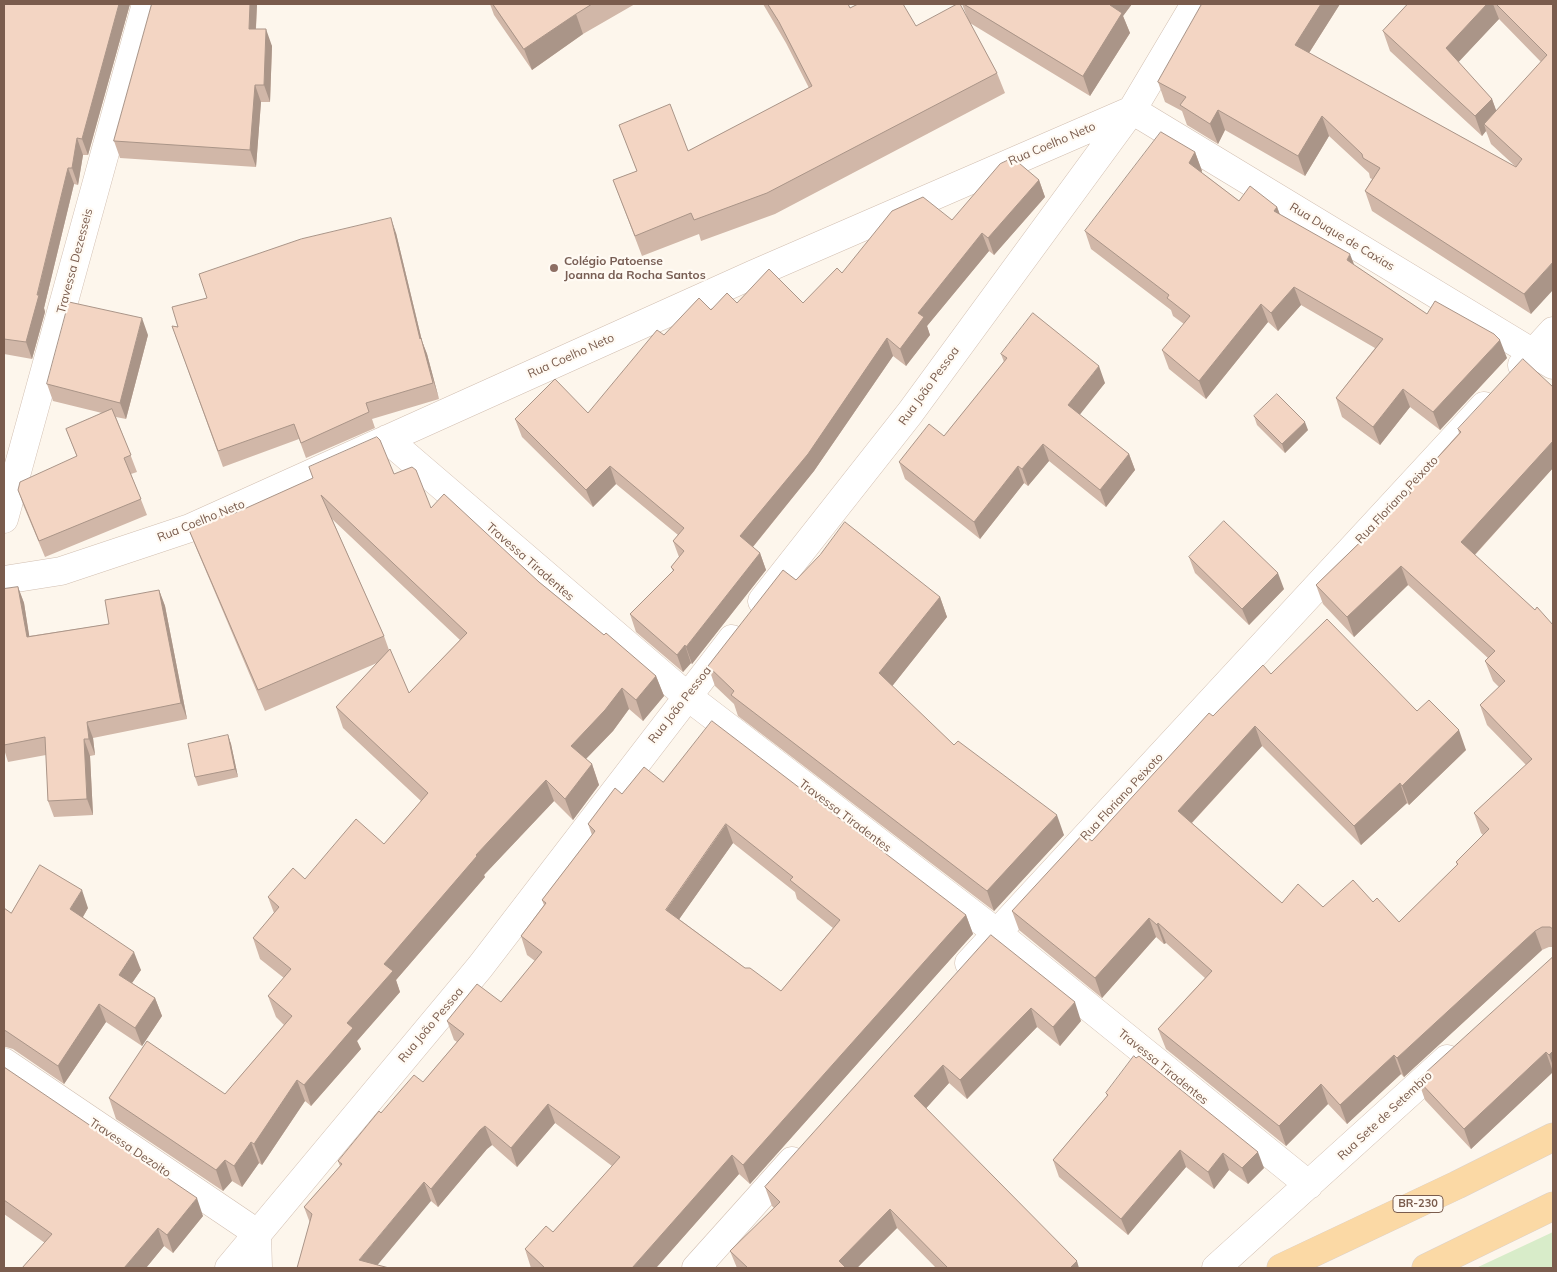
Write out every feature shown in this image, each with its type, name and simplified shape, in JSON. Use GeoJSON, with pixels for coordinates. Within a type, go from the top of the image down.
{"type":"FeatureCollection","features":[{"type":"Feature","properties":{"kind":"main road","name":"BR-230"},"geometry":{"type":"LineString","coordinates":[[1281,1268],[1457,1185],[1553,1137]]}},
{"type":"Feature","properties":{"kind":"main road"},"geometry":{"type":"LineString","coordinates":[[1426,1268],[1553,1206]]}},
{"type":"Feature","properties":{"kind":"street","name":"Travessa Dezesseis"},"geometry":{"type":"LineString","coordinates":[[4,518],[146,4]]}},
{"type":"Feature","properties":{"kind":"street","name":"Rua João Pessoa"},"geometry":{"type":"LineString","coordinates":[[229,1268],[256,1233],[480,967],[687,696],[910,413],[1132,110],[1195,4]]}},
{"type":"Feature","properties":{"kind":"street","name":"Rua Duque de Caxias"},"geometry":{"type":"LineString","coordinates":[[1132,110],[1543,359]]}},
{"type":"Feature","properties":{"kind":"street","name":"Rua Coelho Neto"},"geometry":{"type":"LineString","coordinates":[[4,580],[61,572],[190,528],[754,274],[1132,110]]}},
{"type":"Feature","properties":{"kind":"street","name":"Rua Floriano Peixoto"},"geometry":{"type":"LineString","coordinates":[[955,978],[1503,386],[1543,359],[1553,331]]}},
{"type":"Feature","properties":{"kind":"street","name":"Travessa Tiradentes"},"geometry":{"type":"LineString","coordinates":[[387,439],[687,696],[996,932],[1309,1185]]}},
{"type":"Feature","properties":{"kind":"street","name":"Rua Sete de Setembro"},"geometry":{"type":"LineString","coordinates":[[1216,1268],[1467,1041]]}},
{"type":"Feature","properties":{"kind":"street","name":"Travessa Dezoito"},"geometry":{"type":"LineString","coordinates":[[4,1062],[256,1233]]}},
{"type":"Feature","properties":{"kind":"street"},"geometry":{"type":"LineString","coordinates":[[696,1268],[811,1140]]}},
{"type":"Feature","properties":{"kind":"street"},"geometry":{"type":"LineString","coordinates":[[256,1233],[258,1268]]}},
{"type":"Feature","properties":{"kind":"green space"},"geometry":{"type":"Polygon","coordinates":[[[1553,1232],[1553,1268],[1476,1268],[1553,1232]]]}},
{"type":"Feature","properties":{"kind":"building"},"geometry":{"type":"Polygon","coordinates":[[[4,4],[119,4],[82,139],[77,138],[72,168],[68,168],[37,295],[39,295],[26,342],[4,339],[4,4]]]}},
{"type":"Feature","properties":{"kind":"building"},"geometry":{"type":"Polygon","coordinates":[[[152,4],[250,4],[249,29],[266,29],[264,85],[255,85],[250,150],[114,141],[152,4]]]}},
{"type":"Feature","properties":{"kind":"building"},"geometry":{"type":"Polygon","coordinates":[[[493,4],[592,4],[524,49],[493,4]]]}},
{"type":"Feature","properties":{"kind":"building"},"geometry":{"type":"Polygon","coordinates":[[[768,4],[848,4],[850,8],[858,4],[903,4],[916,26],[960,4],[997,73],[767,193],[694,220],[691,213],[635,236],[613,180],[637,171],[619,125],[670,104],[688,151],[812,86],[768,4]]]}},
{"type":"Feature","properties":{"kind":"building"},"geometry":{"type":"Polygon","coordinates":[[[964,4],[1111,4],[1122,13],[1083,76],[964,4]]]}},
{"type":"Feature","properties":{"kind":"building"},"geometry":{"type":"Polygon","coordinates":[[[1202,4],[1321,4],[1295,45],[1516,167],[1522,159],[1484,124],[1547,55],[1496,4],[1553,4],[1553,262],[1524,294],[1365,191],[1380,168],[1363,158],[1362,154],[1322,116],[1298,156],[1218,110],[1210,124],[1180,105],[1186,97],[1158,82],[1202,4]]]}},
{"type":"Feature","properties":{"kind":"building"},"geometry":{"type":"Polygon","coordinates":[[[1408,4],[1487,4],[1446,48],[1492,99],[1475,116],[1383,31],[1408,4]]]}},
{"type":"Feature","properties":{"kind":"building"},"geometry":{"type":"Polygon","coordinates":[[[1161,132],[1195,152],[1189,163],[1239,201],[1250,186],[1277,207],[1274,211],[1350,254],[1347,260],[1427,314],[1435,301],[1494,334],[1500,340],[1433,412],[1403,389],[1373,427],[1336,398],[1383,339],[1294,287],[1271,313],[1261,304],[1199,381],[1162,350],[1190,316],[1167,298],[1169,295],[1085,231],[1161,132]]]}},
{"type":"Feature","properties":{"kind":"building"},"geometry":{"type":"Polygon","coordinates":[[[1013,158],[1039,180],[988,238],[982,233],[918,313],[924,317],[900,349],[887,338],[808,454],[740,536],[760,553],[686,647],[685,645],[677,655],[630,614],[674,570],[671,567],[684,551],[673,541],[684,528],[610,466],[586,490],[515,419],[555,379],[588,413],[657,330],[664,335],[699,298],[711,310],[727,293],[737,303],[769,269],[803,303],[837,268],[842,273],[892,211],[923,197],[952,220],[1000,164],[1013,158]]]}},
{"type":"Feature","properties":{"kind":"building"},"geometry":{"type":"Polygon","coordinates":[[[391,218],[420,339],[433,383],[366,403],[369,412],[301,443],[294,424],[218,451],[172,326],[178,327],[172,307],[207,298],[199,274],[301,239],[391,218]]]}},
{"type":"Feature","properties":{"kind":"building"},"geometry":{"type":"Polygon","coordinates":[[[69,302],[142,318],[120,403],[47,384],[69,302]]]}},
{"type":"Feature","properties":{"kind":"building"},"geometry":{"type":"Polygon","coordinates":[[[1033,313],[1099,366],[1068,405],[1129,454],[1100,490],[1043,444],[1022,469],[1018,466],[974,522],[899,462],[929,424],[944,436],[1007,358],[1001,354],[1033,313]]]}},
{"type":"Feature","properties":{"kind":"building"},"geometry":{"type":"Polygon","coordinates":[[[1523,359],[1553,387],[1553,441],[1461,542],[1535,610],[1537,607],[1553,625],[1553,929],[1542,927],[1535,931],[1397,1058],[1394,1055],[1340,1105],[1321,1084],[1279,1126],[1158,1029],[1212,971],[1158,923],[1157,925],[1149,918],[1095,978],[1012,911],[1083,834],[1092,841],[1209,713],[1213,716],[1263,665],[1271,674],[1327,619],[1417,711],[1429,700],[1459,730],[1402,786],[1400,783],[1354,826],[1255,726],[1178,811],[1282,903],[1298,884],[1323,907],[1353,880],[1373,902],[1377,898],[1399,922],[1458,864],[1456,862],[1489,829],[1474,813],[1532,759],[1480,705],[1505,681],[1485,661],[1495,651],[1401,566],[1347,617],[1316,585],[1411,493],[1408,490],[1461,432],[1458,429],[1523,359]]]}},
{"type":"Feature","properties":{"kind":"building"},"geometry":{"type":"Polygon","coordinates":[[[1277,394],[1305,422],[1282,444],[1254,416],[1277,394]]]}},
{"type":"Feature","properties":{"kind":"building"},"geometry":{"type":"Polygon","coordinates":[[[112,409],[131,455],[124,458],[141,499],[39,541],[18,490],[20,482],[77,456],[66,429],[112,409]]]}},
{"type":"Feature","properties":{"kind":"building"},"geometry":{"type":"Polygon","coordinates":[[[377,437],[394,474],[412,467],[416,470],[431,508],[444,494],[539,582],[604,635],[606,633],[656,676],[636,700],[622,688],[605,710],[571,746],[592,764],[565,799],[546,780],[476,855],[384,964],[393,971],[347,1023],[353,1028],[304,1085],[297,1080],[254,1144],[251,1142],[234,1166],[225,1160],[216,1170],[109,1098],[147,1041],[225,1094],[292,1016],[268,996],[291,969],[253,938],[279,907],[268,897],[293,868],[305,879],[356,819],[384,844],[428,793],[336,707],[390,649],[409,693],[467,633],[321,495],[384,636],[258,690],[189,530],[232,511],[233,514],[313,478],[309,467],[377,437]]]}},
{"type":"Feature","properties":{"kind":"building"},"geometry":{"type":"Polygon","coordinates":[[[1224,521],[1278,573],[1242,609],[1189,557],[1224,521]]]}},
{"type":"Feature","properties":{"kind":"building"},"geometry":{"type":"Polygon","coordinates":[[[845,522],[940,597],[879,673],[954,745],[958,741],[1057,815],[987,891],[731,695],[734,691],[708,666],[783,570],[796,580],[820,555],[845,522]]]}},
{"type":"Feature","properties":{"kind":"building"},"geometry":{"type":"Polygon","coordinates":[[[18,587],[27,637],[109,624],[105,600],[159,590],[181,703],[87,722],[89,739],[84,739],[87,799],[48,801],[45,737],[4,745],[4,589],[18,587]]]}},
{"type":"Feature","properties":{"kind":"building"},"geometry":{"type":"Polygon","coordinates":[[[712,721],[966,915],[743,1165],[732,1155],[632,1268],[545,1268],[525,1249],[546,1226],[553,1232],[620,1157],[548,1104],[511,1148],[485,1126],[431,1189],[424,1182],[359,1260],[389,1268],[297,1268],[312,1214],[304,1207],[342,1164],[338,1161],[379,1111],[381,1113],[414,1075],[423,1082],[464,1034],[447,1021],[477,984],[501,1002],[542,952],[521,936],[546,903],[542,900],[595,831],[588,824],[615,788],[622,794],[644,767],[663,782],[712,721]],[[726,824],[666,910],[745,968],[750,968],[781,991],[840,920],[790,880],[793,877],[726,824]]]}},
{"type":"Feature","properties":{"kind":"building"},"geometry":{"type":"Polygon","coordinates":[[[228,735],[235,769],[195,777],[188,744],[228,735]]]}},
{"type":"Feature","properties":{"kind":"building"},"geometry":{"type":"Polygon","coordinates":[[[40,865],[82,890],[70,909],[134,952],[119,975],[155,998],[135,1028],[99,1004],[58,1066],[4,1030],[4,908],[11,913],[40,865]]]}},
{"type":"Feature","properties":{"kind":"building"},"geometry":{"type":"Polygon","coordinates":[[[991,935],[1075,1002],[1053,1027],[1031,1008],[960,1080],[943,1065],[914,1096],[1077,1261],[1070,1268],[948,1268],[890,1209],[839,1261],[846,1268],[748,1268],[730,1251],[780,1202],[765,1187],[991,935]]]}},
{"type":"Feature","properties":{"kind":"building"},"geometry":{"type":"Polygon","coordinates":[[[1553,957],[1553,1051],[1549,1055],[1546,1052],[1464,1129],[1418,1080],[1553,957]]]}},
{"type":"Feature","properties":{"kind":"building"},"geometry":{"type":"Polygon","coordinates":[[[1134,1056],[1136,1058],[1139,1056],[1258,1152],[1242,1168],[1223,1153],[1208,1172],[1180,1150],[1121,1219],[1053,1160],[1108,1095],[1106,1093],[1134,1056]]]}},
{"type":"Feature","properties":{"kind":"building"},"geometry":{"type":"Polygon","coordinates":[[[4,1067],[197,1198],[167,1235],[158,1228],[124,1268],[22,1268],[52,1234],[4,1200],[4,1067]]]}},
{"type":"Feature","properties":{"kind":"place","name":"Colégio Patoense Joanna da Rocha Santos"},"geometry":{"type":"Point","coordinates":[554,268]}}]}
